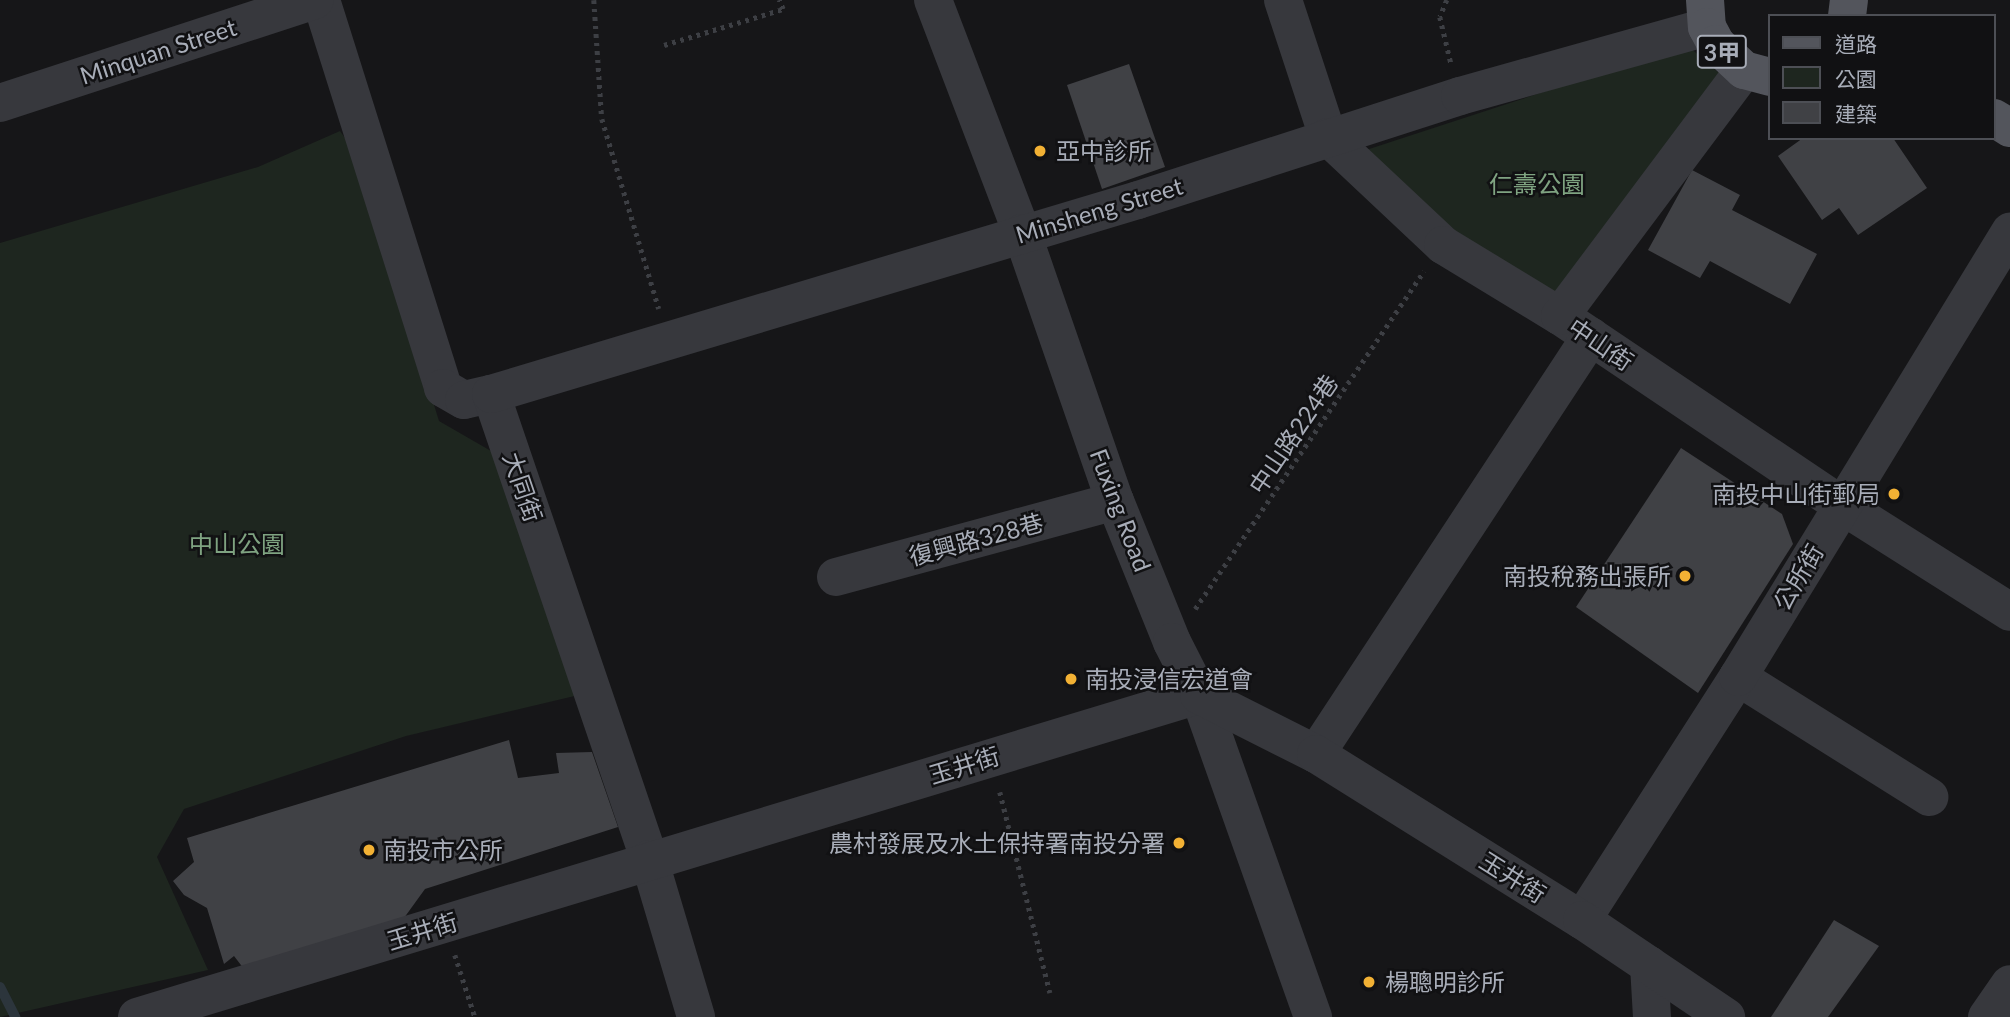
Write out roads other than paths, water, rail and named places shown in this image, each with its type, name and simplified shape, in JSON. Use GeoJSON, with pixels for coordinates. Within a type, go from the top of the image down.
{"type":"FeatureCollection","features":[{"type":"Feature","properties":{"kind":"main road","name":"3甲"},"geometry":{"type":"LineString","coordinates":[[1706,14],[1728,59],[1757,74]]}},
{"type":"Feature","properties":{"kind":"street","name":"Minquan Street"},"geometry":{"type":"LineString","coordinates":[[0,103],[315,0]]}},
{"type":"Feature","properties":{"kind":"street"},"geometry":{"type":"LineString","coordinates":[[321,0],[443,388],[464,400],[491,394]]}},
{"type":"Feature","properties":{"kind":"street","name":"Fuxing Road"},"geometry":{"type":"LineString","coordinates":[[933,0],[1022,233],[1115,501],[1172,642],[1199,695],[1313,1017]]}},
{"type":"Feature","properties":{"kind":"street","name":"中山街"},"geometry":{"type":"LineString","coordinates":[[1283,0],[1328,137],[1443,244],[1576,326],[1841,505],[2010,611]]}},
{"type":"Feature","properties":{"kind":"street","name":"Minsheng Street"},"geometry":{"type":"LineString","coordinates":[[491,394],[1022,233],[1460,96],[1706,14]]}},
{"type":"Feature","properties":{"kind":"street"},"geometry":{"type":"LineString","coordinates":[[1316,754],[1576,326],[1757,74]]}},
{"type":"Feature","properties":{"kind":"street","name":"公所街"},"geometry":{"type":"LineString","coordinates":[[1582,920],[1738,677],[2010,232]]}},
{"type":"Feature","properties":{"kind":"street","name":"大同街"},"geometry":{"type":"LineString","coordinates":[[491,394],[649,859],[696,1017]]}},
{"type":"Feature","properties":{"kind":"street","name":"復興路328巷"},"geometry":{"type":"LineString","coordinates":[[836,577],[1115,501]]}},
{"type":"Feature","properties":{"kind":"street"},"geometry":{"type":"LineString","coordinates":[[1738,677],[1929,797]]}},
{"type":"Feature","properties":{"kind":"street","name":"玉井街"},"geometry":{"type":"LineString","coordinates":[[137,1017],[445,925],[649,859],[1199,695],[1316,754],[1582,920],[1726,1017]]}},
{"type":"Feature","properties":{"kind":"street"},"geometry":{"type":"LineString","coordinates":[[1649,965],[1652,1017]]}},
{"type":"Feature","properties":{"kind":"street"},"geometry":{"type":"LineString","coordinates":[[1987,1017],[2010,984]]}},
{"type":"Feature","properties":{"kind":"waterway"},"geometry":{"type":"LineString","coordinates":[[0,987],[15,1017]]}},
{"type":"Feature","properties":{"kind":"place","name":"亞中診所"},"geometry":{"type":"Point","coordinates":[1040,151]}},
{"type":"Feature","properties":{"kind":"place","name":"南投中山街郵局"},"geometry":{"type":"Point","coordinates":[1894,494]}},
{"type":"Feature","properties":{"kind":"place","name":"南投稅務出張所"},"geometry":{"type":"Point","coordinates":[1685,576]}},
{"type":"Feature","properties":{"kind":"place","name":"南投浸信宏道會"},"geometry":{"type":"Point","coordinates":[1071,679]}},
{"type":"Feature","properties":{"kind":"place","name":"農村發展及水土保持署南投分署"},"geometry":{"type":"Point","coordinates":[1179,843]}},
{"type":"Feature","properties":{"kind":"place","name":"南投市公所"},"geometry":{"type":"Point","coordinates":[369,850]}},
{"type":"Feature","properties":{"kind":"place","name":"楊聰明診所"},"geometry":{"type":"Point","coordinates":[1369,982]}},
{"type":"Feature","properties":{"kind":"park label","name":"仁壽公園"},"geometry":{"type":"Point","coordinates":[1537,184]}},
{"type":"Feature","properties":{"kind":"park label","name":"中山公園"},"geometry":{"type":"Point","coordinates":[237,544]}}]}
